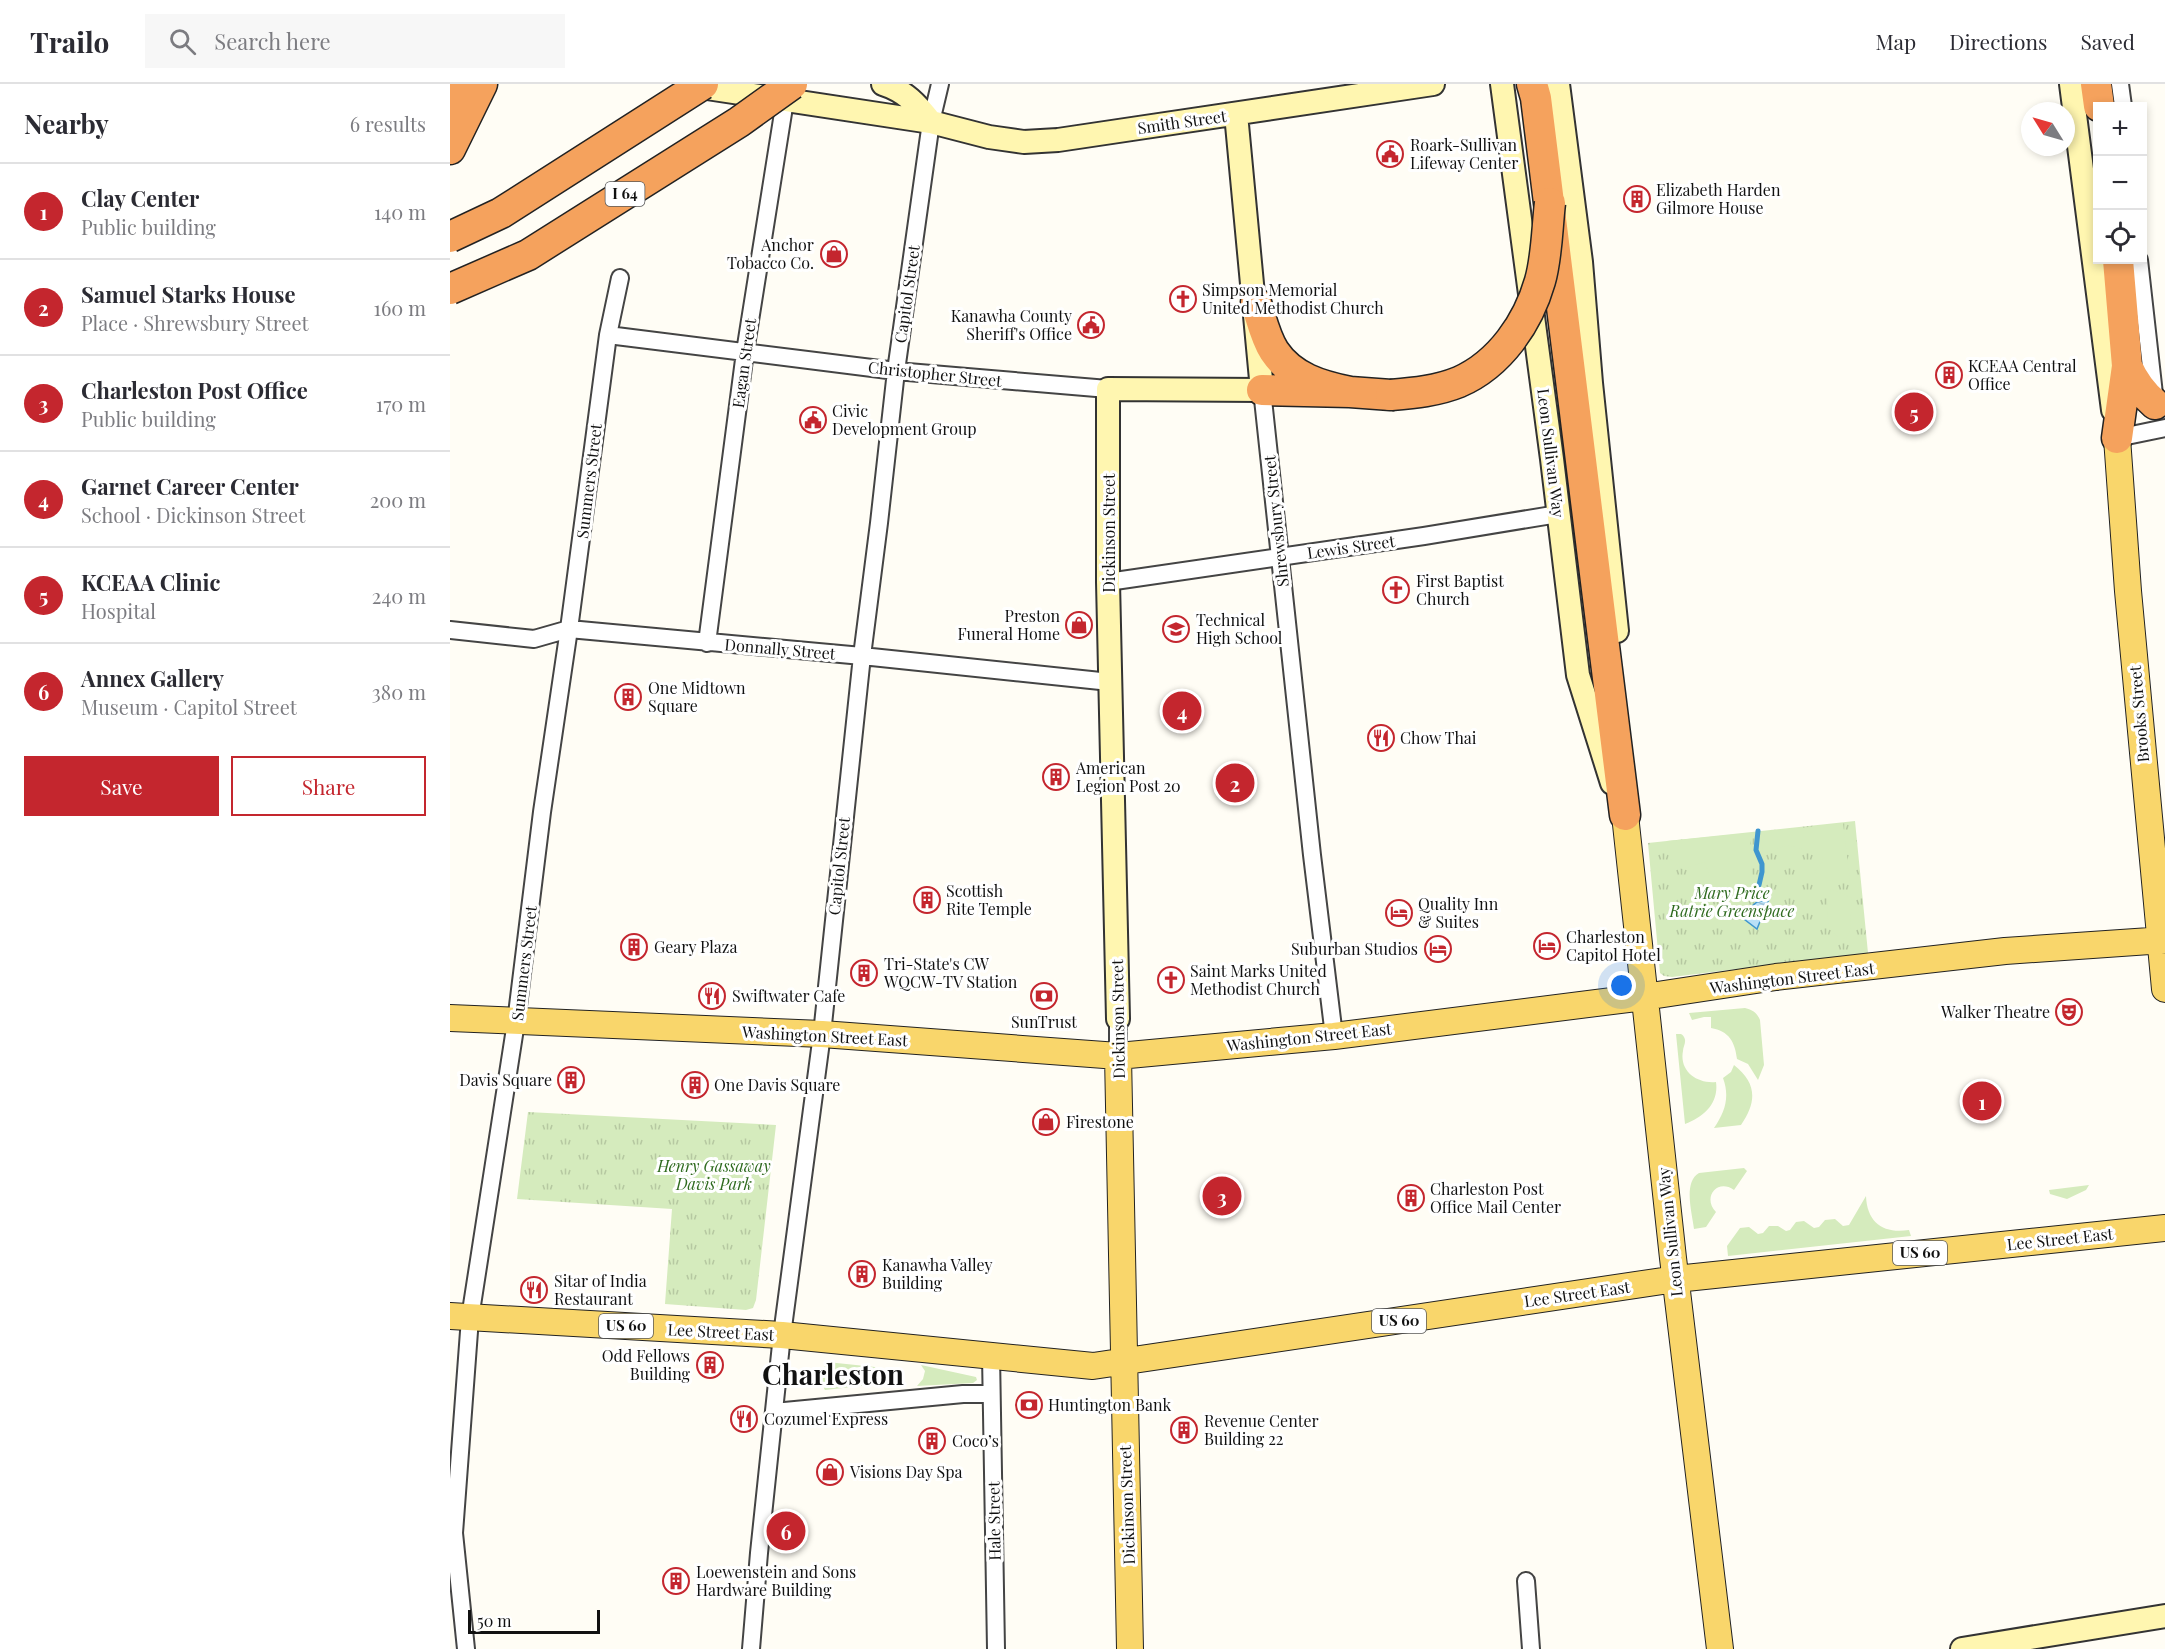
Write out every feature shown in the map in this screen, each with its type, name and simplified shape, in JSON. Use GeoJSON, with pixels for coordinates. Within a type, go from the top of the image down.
{"type":"FeatureCollection","features":[{"type":"Feature","properties":{"kind":"highway"},"geometry":{"type":"LineString","coordinates":[[452,84],[459,97],[461,108],[454,141]]}},
{"type":"Feature","properties":{"kind":"highway"},"geometry":{"type":"LineString","coordinates":[[454,141],[482,84]]}},
{"type":"Feature","properties":{"kind":"highway"},"geometry":{"type":"LineString","coordinates":[[450,237],[501,213],[703,84]]}},
{"type":"Feature","properties":{"kind":"highway"},"geometry":{"type":"LineString","coordinates":[[2096,84],[2098,102]]}},
{"type":"Feature","properties":{"kind":"highway"},"geometry":{"type":"LineString","coordinates":[[1540,87],[1550,203],[1625,815]]}},
{"type":"Feature","properties":{"kind":"highway","name":"I 64"},"geometry":{"type":"LineString","coordinates":[[450,289],[528,255],[788,89]]}},
{"type":"Feature","properties":{"kind":"highway"},"geometry":{"type":"LineString","coordinates":[[1262,390],[1391,395],[1425,392],[1459,382],[1489,364],[1512,340],[1530,310],[1541,279],[1550,203]]}},
{"type":"Feature","properties":{"kind":"highway"},"geometry":{"type":"LineString","coordinates":[[2117,438],[2127,366],[2118,264]]}},
{"type":"Feature","properties":{"kind":"highway"},"geometry":{"type":"LineString","coordinates":[[1256,303],[1274,351],[1297,375],[1327,387],[1350,392]]}},
{"type":"Feature","properties":{"kind":"highway"},"geometry":{"type":"LineString","coordinates":[[2127,366],[2140,391],[2162,414]]}},
{"type":"Feature","properties":{"kind":"main road","name":"Brooks Street"},"geometry":{"type":"LineString","coordinates":[[2117,438],[2128,591],[2163,940],[2165,989]]}},
{"type":"Feature","properties":{"kind":"main road","name":"Leon Sullivan Way"},"geometry":{"type":"LineString","coordinates":[[1625,815],[1676,1280],[1720,1649]]}},
{"type":"Feature","properties":{"kind":"main road","name":"Washington Street East"},"geometry":{"type":"LineString","coordinates":[[450,1018],[822,1034],[1118,1056],[1334,1036],[1644,998],[1776,977],[2005,951],[2163,940]]}},
{"type":"Feature","properties":{"kind":"main road","name":"Dickinson Street"},"geometry":{"type":"LineString","coordinates":[[1118,1056],[1130,1649]]}},
{"type":"Feature","properties":{"kind":"main road","name":"Lee Street East"},"geometry":{"type":"LineString","coordinates":[[460,1317],[782,1335],[1094,1366],[1676,1280],[2165,1228]]}},
{"type":"Feature","properties":{"kind":"street","name":"Smith Street"},"geometry":{"type":"LineString","coordinates":[[682,84],[788,89],[989,137],[1024,141],[1058,140],[1433,84]]}},
{"type":"Feature","properties":{"kind":"street"},"geometry":{"type":"LineString","coordinates":[[883,84],[895,88],[914,100],[931,122]]}},
{"type":"Feature","properties":{"kind":"street","name":"Capitol Street"},"geometry":{"type":"LineString","coordinates":[[752,1649],[782,1335],[822,1034],[862,656],[896,370],[931,122],[940,84]]}},
{"type":"Feature","properties":{"kind":"street","name":"Leon Sullivan Way"},"geometry":{"type":"LineString","coordinates":[[1502,84],[1578,675],[1607,770],[1625,815]]}},
{"type":"Feature","properties":{"kind":"street"},"geometry":{"type":"LineString","coordinates":[[2072,84],[2117,438],[2162,414],[2140,264]]}},
{"type":"Feature","properties":{"kind":"street"},"geometry":{"type":"LineString","coordinates":[[2120,84],[2122,102]]}},
{"type":"Feature","properties":{"kind":"street","name":"Leon Sullivan Way"},"geometry":{"type":"LineString","coordinates":[[1540,87],[1581,262],[1591,383],[1626,718],[1625,815]]}},
{"type":"Feature","properties":{"kind":"street","name":"Eagan Street"},"geometry":{"type":"LineString","coordinates":[[707,643],[745,352],[788,89]]}},
{"type":"Feature","properties":{"kind":"street","name":"Shrewsbury Street"},"geometry":{"type":"LineString","coordinates":[[1236,114],[1256,303],[1262,390],[1312,855],[1334,1036]]}},
{"type":"Feature","properties":{"kind":"street","name":"Summers Street"},"geometry":{"type":"LineString","coordinates":[[466,1649],[454,1533],[460,1317],[516,1022],[542,812],[608,335],[620,278]]}},
{"type":"Feature","properties":{"kind":"street","name":"Christopher Street"},"geometry":{"type":"LineString","coordinates":[[608,335],[896,370],[1108,389],[1262,390]]}},
{"type":"Feature","properties":{"kind":"street","name":"Dickinson Street"},"geometry":{"type":"LineString","coordinates":[[1108,389],[1108,582],[1114,781],[1118,1056]]}},
{"type":"Feature","properties":{"kind":"street","name":"Lewis Street"},"geometry":{"type":"LineString","coordinates":[[1108,582],[1558,514]]}},
{"type":"Feature","properties":{"kind":"street","name":"Donnally Street"},"geometry":{"type":"LineString","coordinates":[[450,630],[534,639],[569,628],[1110,682]]}},
{"type":"Feature","properties":{"kind":"street"},"geometry":{"type":"LineString","coordinates":[[774,1412],[963,1394],[991,1394],[991,1354]]}},
{"type":"Feature","properties":{"kind":"street","name":"Hale Street"},"geometry":{"type":"LineString","coordinates":[[991,1394],[996,1649]]}},
{"type":"Feature","properties":{"kind":"street"},"geometry":{"type":"LineString","coordinates":[[1526,1581],[1531,1649]]}},
{"type":"Feature","properties":{"kind":"street"},"geometry":{"type":"LineString","coordinates":[[1962,1649],[2165,1616]]}},
{"type":"Feature","properties":{"kind":"green space","name":"Mary Price Ratrie Greenspace"},"geometry":{"type":"Polygon","coordinates":[[[1855,821],[1868,953],[1672,977],[1660,973],[1648,843],[1855,821]]]}},
{"type":"Feature","properties":{"kind":"green space"},"geometry":{"type":"Polygon","coordinates":[[[1843,823],[1850,881],[1839,884],[1814,872],[1823,861],[1822,855],[1788,845],[1767,853],[1762,852],[1765,832],[1843,823]]]}},
{"type":"Feature","properties":{"kind":"green space"},"geometry":{"type":"Polygon","coordinates":[[[1750,833],[1753,889],[1735,905],[1728,905],[1718,897],[1705,862],[1682,869],[1669,858],[1667,841],[1750,833]]]}},
{"type":"Feature","properties":{"kind":"green space"},"geometry":{"type":"Polygon","coordinates":[[[1831,889],[1852,898],[1850,930],[1846,938],[1840,939],[1828,923],[1827,909],[1831,889]]]}},
{"type":"Feature","properties":{"kind":"green space"},"geometry":{"type":"Polygon","coordinates":[[[1745,1008],[1758,1015],[1760,1020],[1764,1065],[1758,1080],[1748,1064],[1737,1059],[1735,1047],[1730,1038],[1717,1029],[1711,1028],[1711,1017],[1692,1020],[1689,1013],[1745,1008]]]}},
{"type":"Feature","properties":{"kind":"green space"},"geometry":{"type":"Polygon","coordinates":[[[1676,1034],[1682,1034],[1685,1039],[1682,1058],[1691,1075],[1702,1081],[1716,1082],[1713,1103],[1704,1113],[1685,1124],[1676,1034]]]}},
{"type":"Feature","properties":{"kind":"green space"},"geometry":{"type":"Polygon","coordinates":[[[1734,1065],[1742,1072],[1751,1086],[1750,1108],[1741,1125],[1714,1128],[1725,1104],[1726,1092],[1723,1078],[1731,1072],[1734,1065]]]}},
{"type":"Feature","properties":{"kind":"green space","name":"Henry Gassaway Davis Park"},"geometry":{"type":"Polygon","coordinates":[[[528,1112],[776,1125],[756,1300],[753,1308],[746,1310],[665,1304],[672,1209],[517,1199],[528,1112]]]}},
{"type":"Feature","properties":{"kind":"green space"},"geometry":{"type":"Polygon","coordinates":[[[1744,1168],[1747,1171],[1734,1190],[1722,1186],[1713,1191],[1711,1201],[1716,1212],[1706,1227],[1694,1229],[1690,1190],[1694,1177],[1699,1173],[1744,1168]]]}},
{"type":"Feature","properties":{"kind":"green space"},"geometry":{"type":"Polygon","coordinates":[[[2089,1185],[2086,1190],[2067,1199],[2050,1194],[2049,1190],[2089,1185]]]}},
{"type":"Feature","properties":{"kind":"green space"},"geometry":{"type":"Polygon","coordinates":[[[1866,1196],[1870,1213],[1878,1225],[1892,1230],[1909,1230],[1911,1236],[1728,1256],[1727,1246],[1740,1228],[1749,1227],[1758,1234],[1763,1233],[1769,1226],[1790,1230],[1796,1222],[1804,1221],[1814,1228],[1819,1227],[1825,1220],[1835,1219],[1843,1226],[1849,1225],[1866,1196]]]}},
{"type":"Feature","properties":{"kind":"green space"},"geometry":{"type":"Polygon","coordinates":[[[827,1362],[875,1367],[878,1375],[874,1383],[870,1385],[825,1390],[822,1376],[827,1362]]]}},
{"type":"Feature","properties":{"kind":"green space"},"geometry":{"type":"Polygon","coordinates":[[[921,1365],[976,1377],[977,1380],[973,1383],[917,1386],[923,1379],[925,1371],[921,1365]]]}},
{"type":"Feature","properties":{"kind":"water"},"geometry":{"type":"Polygon","coordinates":[[[1769,899],[1757,929],[1740,916],[1757,902],[1769,899]]]}},
{"type":"Feature","properties":{"kind":"waterway"},"geometry":{"type":"LineString","coordinates":[[1758,831],[1756,850],[1762,864],[1759,885]]}},
{"type":"Feature","properties":{"kind":"place","name":"Roark-Sullivan Lifeway Center"},"geometry":{"type":"Point","coordinates":[1390,154]}},
{"type":"Feature","properties":{"kind":"place","name":"Elizabeth Harden Gilmore House"},"geometry":{"type":"Point","coordinates":[1637,199]}},
{"type":"Feature","properties":{"kind":"place","name":"Anchor Tobacco Co."},"geometry":{"type":"Point","coordinates":[834,254]}},
{"type":"Feature","properties":{"kind":"place","name":"Simpson Memorial United Methodist Church"},"geometry":{"type":"Point","coordinates":[1183,299]}},
{"type":"Feature","properties":{"kind":"place","name":"Kanawha County Sheriff's Office"},"geometry":{"type":"Point","coordinates":[1091,325]}},
{"type":"Feature","properties":{"kind":"place","name":"KCEAA Central Office"},"geometry":{"type":"Point","coordinates":[1949,375]}},
{"type":"Feature","properties":{"kind":"place","name":"KCEAA Clinic"},"geometry":{"type":"Point","coordinates":[1914,412]}},
{"type":"Feature","properties":{"kind":"place","name":"Civic Development Group"},"geometry":{"type":"Point","coordinates":[813,420]}},
{"type":"Feature","properties":{"kind":"place","name":"First Baptist Church"},"geometry":{"type":"Point","coordinates":[1396,590]}},
{"type":"Feature","properties":{"kind":"place","name":"Preston Funeral Home"},"geometry":{"type":"Point","coordinates":[1079,625]}},
{"type":"Feature","properties":{"kind":"place","name":"Technical High School"},"geometry":{"type":"Point","coordinates":[1176,629]}},
{"type":"Feature","properties":{"kind":"place","name":"One Midtown Square"},"geometry":{"type":"Point","coordinates":[628,697]}},
{"type":"Feature","properties":{"kind":"place","name":"Garnet Career Center"},"geometry":{"type":"Point","coordinates":[1182,711]}},
{"type":"Feature","properties":{"kind":"place","name":"Chow Thai"},"geometry":{"type":"Point","coordinates":[1381,738]}},
{"type":"Feature","properties":{"kind":"place","name":"American Legion Post 20"},"geometry":{"type":"Point","coordinates":[1056,777]}},
{"type":"Feature","properties":{"kind":"place","name":"Samuel Starks House"},"geometry":{"type":"Point","coordinates":[1235,783]}},
{"type":"Feature","properties":{"kind":"place","name":"Scottish Rite Temple"},"geometry":{"type":"Point","coordinates":[927,900]}},
{"type":"Feature","properties":{"kind":"place","name":"Quality Inn & Suites"},"geometry":{"type":"Point","coordinates":[1399,913]}},
{"type":"Feature","properties":{"kind":"place","name":"Charleston Capitol Hotel"},"geometry":{"type":"Point","coordinates":[1547,946]}},
{"type":"Feature","properties":{"kind":"place","name":"Geary Plaza"},"geometry":{"type":"Point","coordinates":[634,947]}},
{"type":"Feature","properties":{"kind":"place","name":"Suburban Studios"},"geometry":{"type":"Point","coordinates":[1438,949]}},
{"type":"Feature","properties":{"kind":"place","name":"Tri-State's CW WQCW-TV Station"},"geometry":{"type":"Point","coordinates":[864,973]}},
{"type":"Feature","properties":{"kind":"place","name":"Saint Marks United Methodist Church"},"geometry":{"type":"Point","coordinates":[1171,980]}},
{"type":"Feature","properties":{"kind":"place","name":"Swiftwater Cafe"},"geometry":{"type":"Point","coordinates":[712,996]}},
{"type":"Feature","properties":{"kind":"place","name":"SunTrust"},"geometry":{"type":"Point","coordinates":[1044,996]}},
{"type":"Feature","properties":{"kind":"place","name":"Walker Theatre"},"geometry":{"type":"Point","coordinates":[2069,1012]}},
{"type":"Feature","properties":{"kind":"place","name":"Davis Square"},"geometry":{"type":"Point","coordinates":[571,1080]}},
{"type":"Feature","properties":{"kind":"place","name":"One Davis Square"},"geometry":{"type":"Point","coordinates":[695,1085]}},
{"type":"Feature","properties":{"kind":"place","name":"Clay Center"},"geometry":{"type":"Point","coordinates":[1982,1101]}},
{"type":"Feature","properties":{"kind":"place","name":"Firestone"},"geometry":{"type":"Point","coordinates":[1046,1122]}},
{"type":"Feature","properties":{"kind":"place","name":"Charleston Post Office"},"geometry":{"type":"Point","coordinates":[1222,1196]}},
{"type":"Feature","properties":{"kind":"place","name":"Charleston Post Office Mail Center"},"geometry":{"type":"Point","coordinates":[1411,1198]}},
{"type":"Feature","properties":{"kind":"place","name":"Kanawha Valley Building"},"geometry":{"type":"Point","coordinates":[862,1274]}},
{"type":"Feature","properties":{"kind":"place","name":"Sitar of India Restaurant"},"geometry":{"type":"Point","coordinates":[534,1290]}},
{"type":"Feature","properties":{"kind":"place","name":"Odd Fellows Building"},"geometry":{"type":"Point","coordinates":[710,1365]}},
{"type":"Feature","properties":{"kind":"place","name":"Huntington Bank"},"geometry":{"type":"Point","coordinates":[1029,1405]}},
{"type":"Feature","properties":{"kind":"place","name":"Cozumel Express"},"geometry":{"type":"Point","coordinates":[744,1419]}},
{"type":"Feature","properties":{"kind":"place","name":"Revenue Center Building 22"},"geometry":{"type":"Point","coordinates":[1184,1430]}},
{"type":"Feature","properties":{"kind":"place","name":"Coco’s"},"geometry":{"type":"Point","coordinates":[932,1441]}},
{"type":"Feature","properties":{"kind":"place","name":"Visions Day Spa"},"geometry":{"type":"Point","coordinates":[830,1472]}},
{"type":"Feature","properties":{"kind":"place","name":"Annex Gallery"},"geometry":{"type":"Point","coordinates":[786,1531]}},
{"type":"Feature","properties":{"kind":"place","name":"Loewenstein and Sons Hardware Building"},"geometry":{"type":"Point","coordinates":[676,1581]}},
{"type":"Feature","properties":{"kind":"district","name":"Charleston"},"geometry":{"type":"Point","coordinates":[833,1375]}}]}
